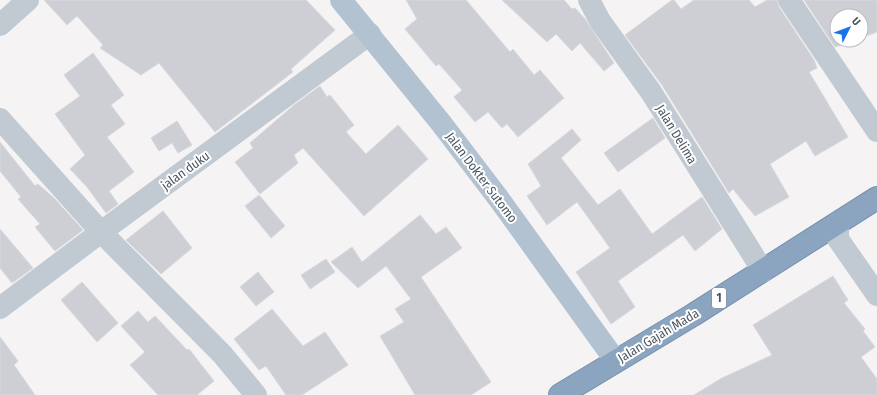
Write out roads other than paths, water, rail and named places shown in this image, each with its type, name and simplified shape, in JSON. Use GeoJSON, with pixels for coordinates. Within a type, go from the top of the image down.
{"type":"FeatureCollection","features":[{"type":"Feature","properties":{"kind":"highway","name":"Jalan Gajah Mada"},"geometry":{"type":"LineString","coordinates":[[560,395],[763,271],[877,198]]}},
{"type":"Feature","properties":{"kind":"main road","name":"Jalan Dokter Sutomo"},"geometry":{"type":"LineString","coordinates":[[340,0],[370,34],[518,224],[615,360]]}},
{"type":"Feature","properties":{"kind":"street"},"geometry":{"type":"LineString","coordinates":[[0,24],[28,0]]}},
{"type":"Feature","properties":{"kind":"street","name":"Jalan Delima"},"geometry":{"type":"LineString","coordinates":[[589,0],[600,21],[651,92],[763,271]]}},
{"type":"Feature","properties":{"kind":"street"},"geometry":{"type":"LineString","coordinates":[[789,0],[877,131]]}},
{"type":"Feature","properties":{"kind":"street","name":"jalan duku"},"geometry":{"type":"LineString","coordinates":[[0,308],[370,34]]}},
{"type":"Feature","properties":{"kind":"street"},"geometry":{"type":"LineString","coordinates":[[0,119],[101,232],[222,354],[256,395]]}},
{"type":"Feature","properties":{"kind":"street"},"geometry":{"type":"LineString","coordinates":[[838,223],[838,239],[877,295]]}}]}
